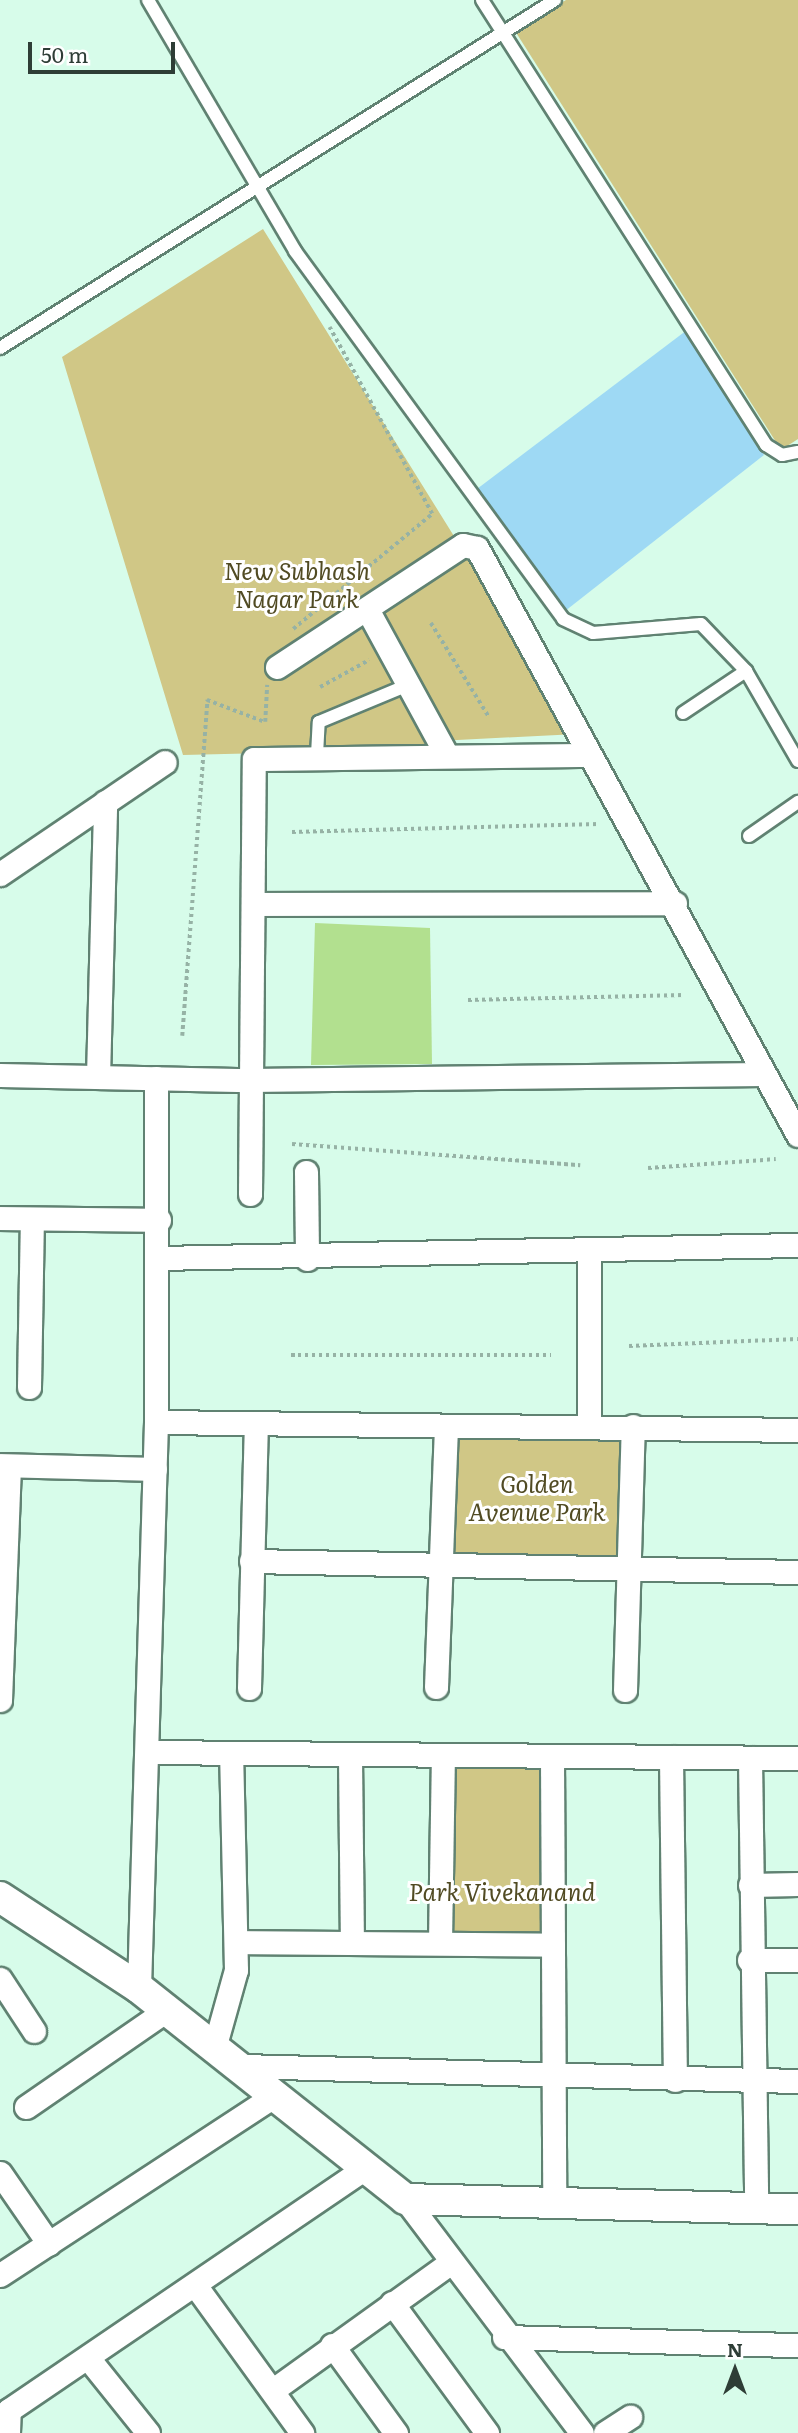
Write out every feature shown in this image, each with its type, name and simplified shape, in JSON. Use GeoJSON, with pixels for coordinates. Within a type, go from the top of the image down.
{"type":"FeatureCollection","features":[{"type":"Feature","properties":{"kind":"street"},"geometry":{"type":"LineString","coordinates":[[277,667],[463,545],[477,548],[587,755],[675,903],[798,1135]]}},
{"type":"Feature","properties":{"kind":"street"},"geometry":{"type":"LineString","coordinates":[[367,608],[447,756]]}},
{"type":"Feature","properties":{"kind":"street"},"geometry":{"type":"LineString","coordinates":[[250,1194],[249,1080],[254,904],[252,762],[317,755],[587,755]]}},
{"type":"Feature","properties":{"kind":"street"},"geometry":{"type":"LineString","coordinates":[[0,874],[165,762]]}},
{"type":"Feature","properties":{"kind":"street"},"geometry":{"type":"LineString","coordinates":[[98,1077],[106,802]]}},
{"type":"Feature","properties":{"kind":"street"},"geometry":{"type":"LineString","coordinates":[[254,904],[675,903]]}},
{"type":"Feature","properties":{"kind":"street"},"geometry":{"type":"LineString","coordinates":[[0,1075],[249,1080],[764,1074]]}},
{"type":"Feature","properties":{"kind":"street"},"geometry":{"type":"LineString","coordinates":[[139,1988],[156,1422],[159,1220],[156,1078]]}},
{"type":"Feature","properties":{"kind":"street"},"geometry":{"type":"LineString","coordinates":[[306,1172],[307,1259]]}},
{"type":"Feature","properties":{"kind":"street"},"geometry":{"type":"LineString","coordinates":[[0,1218],[159,1220]]}},
{"type":"Feature","properties":{"kind":"street"},"geometry":{"type":"LineString","coordinates":[[29,1387],[32,1219]]}},
{"type":"Feature","properties":{"kind":"street"},"geometry":{"type":"LineString","coordinates":[[159,1258],[307,1259],[589,1254],[798,1245]]}},
{"type":"Feature","properties":{"kind":"street"},"geometry":{"type":"LineString","coordinates":[[589,1254],[590,1425]]}},
{"type":"Feature","properties":{"kind":"street"},"geometry":{"type":"LineString","coordinates":[[156,1422],[590,1425],[798,1430]]}},
{"type":"Feature","properties":{"kind":"street"},"geometry":{"type":"LineString","coordinates":[[248,1688],[256,1423]]}},
{"type":"Feature","properties":{"kind":"street"},"geometry":{"type":"LineString","coordinates":[[436,1687],[446,1426]]}},
{"type":"Feature","properties":{"kind":"street"},"geometry":{"type":"LineString","coordinates":[[625,1690],[633,1426]]}},
{"type":"Feature","properties":{"kind":"street"},"geometry":{"type":"LineString","coordinates":[[0,1700],[5,1465],[155,1469]]}},
{"type":"Feature","properties":{"kind":"street"},"geometry":{"type":"LineString","coordinates":[[251,1561],[440,1563],[630,1571],[798,1572]]}},
{"type":"Feature","properties":{"kind":"street"},"geometry":{"type":"LineString","coordinates":[[147,1752],[350,1757],[798,1758]]}},
{"type":"Feature","properties":{"kind":"street"},"geometry":{"type":"LineString","coordinates":[[215,2045],[235,1984],[231,1755]]}},
{"type":"Feature","properties":{"kind":"street"},"geometry":{"type":"LineString","coordinates":[[350,1757],[352,1940]]}},
{"type":"Feature","properties":{"kind":"street"},"geometry":{"type":"LineString","coordinates":[[440,1942],[443,1757]]}},
{"type":"Feature","properties":{"kind":"street"},"geometry":{"type":"LineString","coordinates":[[552,1757],[555,2205]]}},
{"type":"Feature","properties":{"kind":"street"},"geometry":{"type":"LineString","coordinates":[[671,1757],[676,2080]]}},
{"type":"Feature","properties":{"kind":"street"},"geometry":{"type":"LineString","coordinates":[[750,1758],[749,2080],[756,2209]]}},
{"type":"Feature","properties":{"kind":"street"},"geometry":{"type":"LineString","coordinates":[[750,1885],[798,1884]]}},
{"type":"Feature","properties":{"kind":"street"},"geometry":{"type":"LineString","coordinates":[[6,1910],[139,1988],[277,2094],[362,2170],[405,2199],[504,2337],[582,2433]]}},
{"type":"Feature","properties":{"kind":"street"},"geometry":{"type":"LineString","coordinates":[[236,1942],[352,1940],[553,1945]]}},
{"type":"Feature","properties":{"kind":"street"},"geometry":{"type":"LineString","coordinates":[[749,1959],[798,1960]]}},
{"type":"Feature","properties":{"kind":"street"},"geometry":{"type":"LineString","coordinates":[[0,1979],[34,2031]]}},
{"type":"Feature","properties":{"kind":"street"},"geometry":{"type":"LineString","coordinates":[[26,2107],[168,2010]]}},
{"type":"Feature","properties":{"kind":"street"},"geometry":{"type":"LineString","coordinates":[[242,2066],[676,2080],[798,2081]]}},
{"type":"Feature","properties":{"kind":"street"},"geometry":{"type":"LineString","coordinates":[[0,2275],[277,2094]]}},
{"type":"Feature","properties":{"kind":"street"},"geometry":{"type":"LineString","coordinates":[[8,2433],[9,2410],[362,2170]]}},
{"type":"Feature","properties":{"kind":"street"},"geometry":{"type":"LineString","coordinates":[[0,2173],[49,2244]]}},
{"type":"Feature","properties":{"kind":"street"},"geometry":{"type":"LineString","coordinates":[[405,2199],[555,2205],[798,2209]]}},
{"type":"Feature","properties":{"kind":"street"},"geometry":{"type":"LineString","coordinates":[[273,2390],[332,2345],[450,2263]]}},
{"type":"Feature","properties":{"kind":"street"},"geometry":{"type":"LineString","coordinates":[[195,2286],[302,2433]]}},
{"type":"Feature","properties":{"kind":"street"},"geometry":{"type":"LineString","coordinates":[[392,2303],[488,2433]]}},
{"type":"Feature","properties":{"kind":"street"},"geometry":{"type":"LineString","coordinates":[[504,2337],[798,2345]]}},
{"type":"Feature","properties":{"kind":"street"},"geometry":{"type":"LineString","coordinates":[[332,2345],[396,2433]]}},
{"type":"Feature","properties":{"kind":"street"},"geometry":{"type":"LineString","coordinates":[[88,2358],[148,2433]]}},
{"type":"Feature","properties":{"kind":"street"},"geometry":{"type":"LineString","coordinates":[[605,2433],[630,2417]]}},
{"type":"Feature","properties":{"kind":"lane"},"geometry":{"type":"LineString","coordinates":[[148,0],[256,192],[563,619],[593,633],[701,624],[746,671],[798,761]]}},
{"type":"Feature","properties":{"kind":"lane"},"geometry":{"type":"LineString","coordinates":[[482,0],[766,445],[782,456],[798,452]]}},
{"type":"Feature","properties":{"kind":"lane"},"geometry":{"type":"LineString","coordinates":[[0,348],[256,192],[555,0]]}},
{"type":"Feature","properties":{"kind":"lane"},"geometry":{"type":"LineString","coordinates":[[683,713],[746,671]]}},
{"type":"Feature","properties":{"kind":"lane"},"geometry":{"type":"LineString","coordinates":[[317,755],[319,722],[408,685]]}},
{"type":"Feature","properties":{"kind":"lane"},"geometry":{"type":"LineString","coordinates":[[785,738],[798,732]]}},
{"type":"Feature","properties":{"kind":"lane"},"geometry":{"type":"LineString","coordinates":[[749,836],[798,802]]}},
{"type":"Feature","properties":{"kind":"path"},"geometry":{"type":"LineString","coordinates":[[325,321],[432,514]]}},
{"type":"Feature","properties":{"kind":"path"},"geometry":{"type":"LineString","coordinates":[[431,623],[489,717]]}},
{"type":"Feature","properties":{"kind":"path"},"geometry":{"type":"LineString","coordinates":[[320,687],[369,660]]}},
{"type":"Feature","properties":{"kind":"path"},"geometry":{"type":"LineString","coordinates":[[292,832],[599,824]]}},
{"type":"Feature","properties":{"kind":"path"},"geometry":{"type":"LineString","coordinates":[[468,1000],[684,995]]}},
{"type":"Feature","properties":{"kind":"path"},"geometry":{"type":"LineString","coordinates":[[292,1144],[580,1166]]}},
{"type":"Feature","properties":{"kind":"path"},"geometry":{"type":"LineString","coordinates":[[648,1168],[776,1158]]}},
{"type":"Feature","properties":{"kind":"path"},"geometry":{"type":"LineString","coordinates":[[629,1346],[798,1339]]}},
{"type":"Feature","properties":{"kind":"path"},"geometry":{"type":"LineString","coordinates":[[291,1355],[551,1355]]}},
{"type":"Feature","properties":{"kind":"green space"},"geometry":{"type":"Polygon","coordinates":[[[566,0],[798,0],[798,439],[781,450],[515,31],[566,0]]]}},
{"type":"Feature","properties":{"kind":"green space","name":"New Subhash Nagar Park"},"geometry":{"type":"Polygon","coordinates":[[[263,229],[577,734],[438,741],[441,749],[183,755],[62,357],[263,229]]]}},
{"type":"Feature","properties":{"kind":"green space","name":"Golden Avenue Park"},"geometry":{"type":"Polygon","coordinates":[[[448,1428],[631,1430],[629,1567],[451,1562],[448,1428]]]}},
{"type":"Feature","properties":{"kind":"green space","name":"Park Vivekanand"},"geometry":{"type":"Polygon","coordinates":[[[550,1758],[552,1942],[451,1939],[456,1759],[550,1758]]]}},
{"type":"Feature","properties":{"kind":"water"},"geometry":{"type":"Polygon","coordinates":[[[687,330],[764,455],[560,615],[469,495],[687,330]]]}},
{"type":"Feature","properties":{"kind":"building"},"geometry":{"type":"Polygon","coordinates":[[[315,923],[430,928],[432,1064],[311,1065],[315,923]]]}}]}
